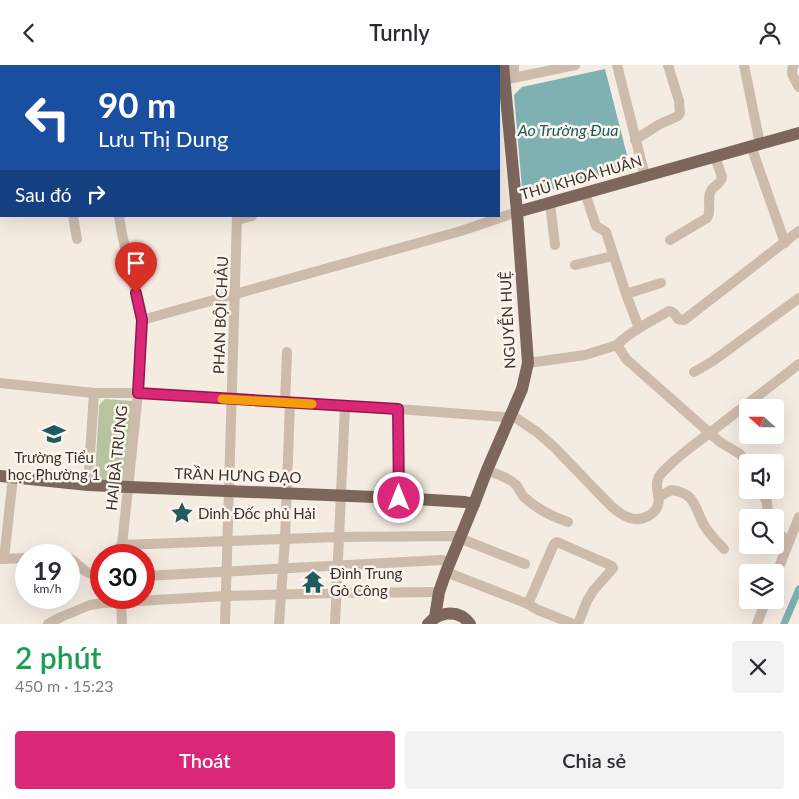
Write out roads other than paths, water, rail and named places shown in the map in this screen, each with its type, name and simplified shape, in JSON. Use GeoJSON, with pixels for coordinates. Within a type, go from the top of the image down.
{"type":"FeatureCollection","features":[{"type":"Feature","properties":{"kind":"main road","name":"NGUYỄN HUỆ"},"geometry":{"type":"LineString","coordinates":[[431,621],[448,567],[522,389],[528,363],[517,212],[504,125],[509,79],[503,65]]}},
{"type":"Feature","properties":{"kind":"main road","name":"THỦ KHOA HUÂN"},"geometry":{"type":"LineString","coordinates":[[517,212],[799,133]]}},
{"type":"Feature","properties":{"kind":"main road","name":"TRẦN HƯNG ĐẠO"},"geometry":{"type":"LineString","coordinates":[[6,477],[88,485],[341,495],[474,504]]}},
{"type":"Feature","properties":{"kind":"main road"},"geometry":{"type":"LineString","coordinates":[[431,621],[443,614],[452,613],[460,615],[470,624]]}},
{"type":"Feature","properties":{"kind":"street"},"geometry":{"type":"LineString","coordinates":[[509,79],[514,65]]}},
{"type":"Feature","properties":{"kind":"street"},"geometry":{"type":"LineString","coordinates":[[509,79],[575,65]]}},
{"type":"Feature","properties":{"kind":"street"},"geometry":{"type":"LineString","coordinates":[[617,65],[645,176]]}},
{"type":"Feature","properties":{"kind":"street"},"geometry":{"type":"LineString","coordinates":[[635,141],[680,113],[679,101],[668,65]]}},
{"type":"Feature","properties":{"kind":"street"},"geometry":{"type":"LineString","coordinates":[[744,65],[756,145],[785,243]]}},
{"type":"Feature","properties":{"kind":"street"},"geometry":{"type":"LineString","coordinates":[[794,65],[792,75],[799,87]]}},
{"type":"Feature","properties":{"kind":"street"},"geometry":{"type":"LineString","coordinates":[[670,240],[709,216],[708,202],[710,193],[714,186],[722,179],[715,157]]}},
{"type":"Feature","properties":{"kind":"street"},"geometry":{"type":"LineString","coordinates":[[585,193],[596,227],[606,232],[639,328]]}},
{"type":"Feature","properties":{"kind":"street"},"geometry":{"type":"LineString","coordinates":[[550,203],[555,245]]}},
{"type":"Feature","properties":{"kind":"street","name":"THỦ KHOA HUÂN"},"geometry":{"type":"LineString","coordinates":[[142,320],[461,231],[517,212]]}},
{"type":"Feature","properties":{"kind":"street"},"geometry":{"type":"LineString","coordinates":[[73,217],[77,239]]}},
{"type":"Feature","properties":{"kind":"street","name":"HAI BÀ TRƯNG"},"geometry":{"type":"LineString","coordinates":[[119,217],[142,320],[138,393],[122,544]]}},
{"type":"Feature","properties":{"kind":"street","name":"PHAN BỘI CHÂU"},"geometry":{"type":"LineString","coordinates":[[225,624],[237,218]]}},
{"type":"Feature","properties":{"kind":"street"},"geometry":{"type":"LineString","coordinates":[[528,363],[585,355],[617,345],[639,328],[670,311],[678,319],[684,320],[799,231]]}},
{"type":"Feature","properties":{"kind":"street"},"geometry":{"type":"LineString","coordinates":[[575,265],[613,256]]}},
{"type":"Feature","properties":{"kind":"street"},"geometry":{"type":"LineString","coordinates":[[626,294],[661,283]]}},
{"type":"Feature","properties":{"kind":"street"},"geometry":{"type":"LineString","coordinates":[[694,371],[713,361],[799,298]]}},
{"type":"Feature","properties":{"kind":"street"},"geometry":{"type":"LineString","coordinates":[[617,345],[626,359],[720,443],[739,454]]}},
{"type":"Feature","properties":{"kind":"street"},"geometry":{"type":"LineString","coordinates":[[278,624],[287,493],[287,351]]}},
{"type":"Feature","properties":{"kind":"street"},"geometry":{"type":"LineString","coordinates":[[0,383],[94,393],[138,393],[516,418],[538,432],[618,513],[637,520],[652,514],[658,506],[660,501],[656,485],[660,475],[685,452],[799,364]]}},
{"type":"Feature","properties":{"kind":"street"},"geometry":{"type":"LineString","coordinates":[[88,485],[94,393]]}},
{"type":"Feature","properties":{"kind":"street"},"geometry":{"type":"LineString","coordinates":[[335,624],[345,406]]}},
{"type":"Feature","properties":{"kind":"street"},"geometry":{"type":"LineString","coordinates":[[398,409],[399,498]]}},
{"type":"Feature","properties":{"kind":"street"},"geometry":{"type":"LineString","coordinates":[[487,470],[512,481],[523,495],[541,509],[551,516],[568,522]]}},
{"type":"Feature","properties":{"kind":"street"},"geometry":{"type":"LineString","coordinates":[[6,477],[2,559],[15,558]]}},
{"type":"Feature","properties":{"kind":"street"},"geometry":{"type":"LineString","coordinates":[[659,497],[671,490],[689,497],[695,503],[702,523],[724,549]]}},
{"type":"Feature","properties":{"kind":"street"},"geometry":{"type":"LineString","coordinates":[[780,564],[799,517]]}},
{"type":"Feature","properties":{"kind":"street"},"geometry":{"type":"LineString","coordinates":[[155,547],[228,541],[340,537],[454,536],[525,564]]}},
{"type":"Feature","properties":{"kind":"street"},"geometry":{"type":"LineString","coordinates":[[784,538],[788,542]]}},
{"type":"Feature","properties":{"kind":"street"},"geometry":{"type":"LineString","coordinates":[[528,604],[554,543],[557,542],[613,568],[593,591],[578,624]]}},
{"type":"Feature","properties":{"kind":"street"},"geometry":{"type":"LineString","coordinates":[[155,575],[442,560],[448,567],[538,610],[573,624]]}},
{"type":"Feature","properties":{"kind":"street"},"geometry":{"type":"LineString","coordinates":[[155,599],[337,593],[439,593]]}},
{"type":"Feature","properties":{"kind":"street"},"geometry":{"type":"LineString","coordinates":[[48,624],[90,605]]}},
{"type":"Feature","properties":{"kind":"street"},"geometry":{"type":"LineString","coordinates":[[121,609],[122,624]]}},
{"type":"Feature","properties":{"kind":"street"},"geometry":{"type":"LineString","coordinates":[[757,624],[763,609]]}},
{"type":"Feature","properties":{"kind":"water","name":"Ao Trường Đua"},"geometry":{"type":"Polygon","coordinates":[[[605,69],[630,167],[529,196],[522,188],[514,95],[522,87],[605,69]]]}},
{"type":"Feature","properties":{"kind":"waterway"},"geometry":{"type":"LineString","coordinates":[[784,624],[799,589]]}},
{"type":"Feature","properties":{"kind":"place","name":"Trường Tiểu học Phường 1"},"geometry":{"type":"Point","coordinates":[54,434]}},
{"type":"Feature","properties":{"kind":"place","name":"Dinh Đốc phủ Hải"},"geometry":{"type":"Point","coordinates":[182,513]}},
{"type":"Feature","properties":{"kind":"place","name":"Đình Trung Gò Công"},"geometry":{"type":"Point","coordinates":[313,582]}}]}
